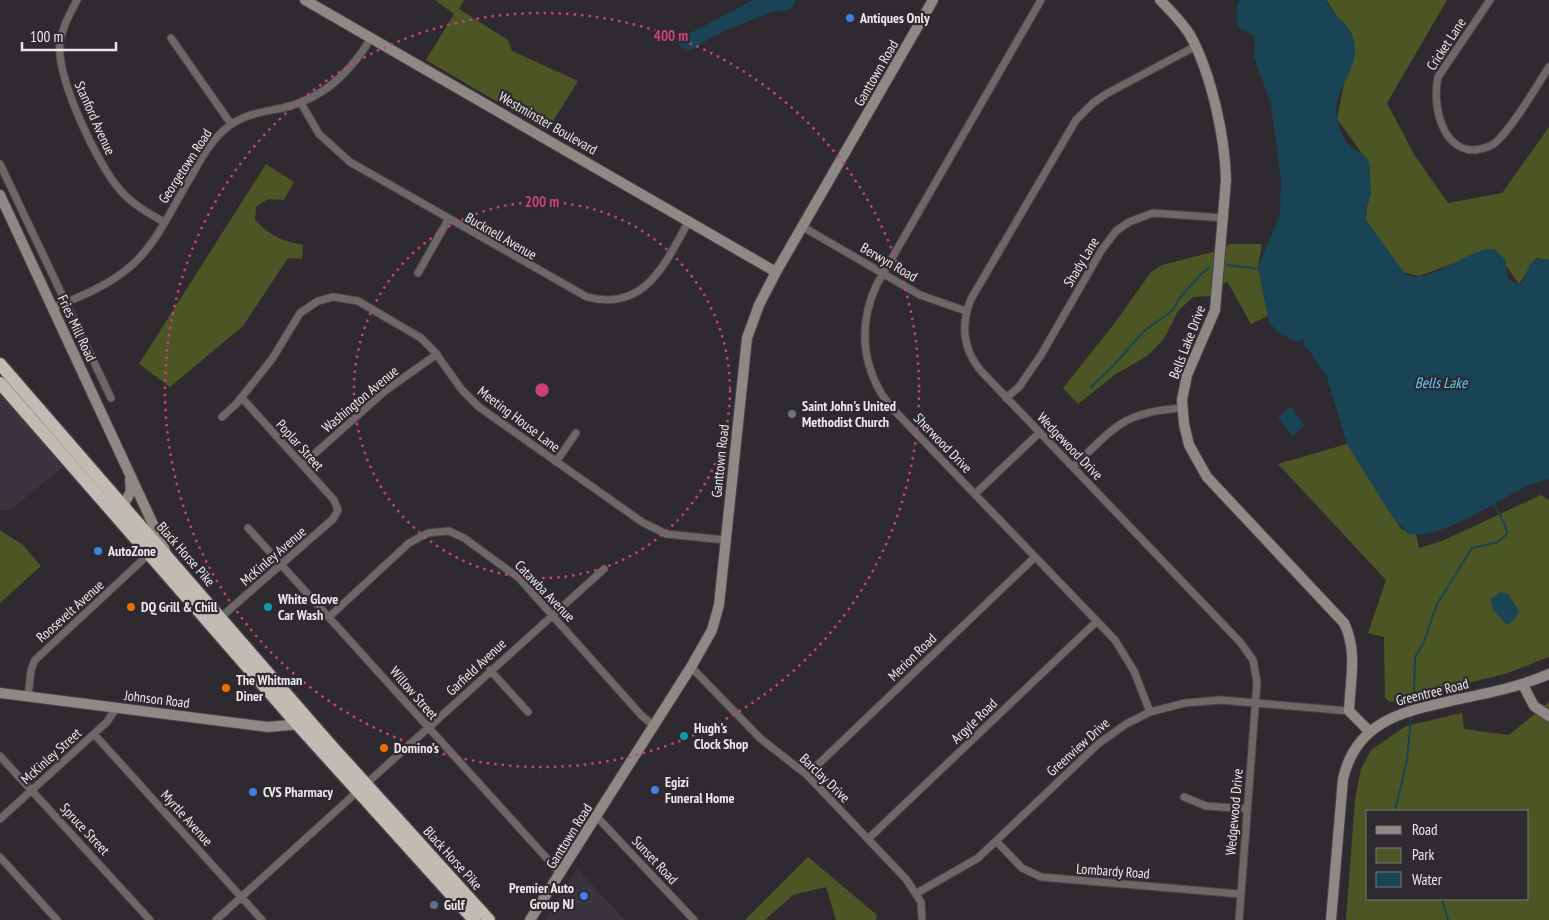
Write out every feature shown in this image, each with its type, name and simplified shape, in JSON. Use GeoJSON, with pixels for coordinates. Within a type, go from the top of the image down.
{"type":"FeatureCollection","features":[{"type":"Feature","properties":{"kind":"highway","name":"Black Horse Pike"},"geometry":{"type":"LineString","coordinates":[[0,364],[3,376],[119,519],[362,788],[474,920]]}},
{"type":"Feature","properties":{"kind":"highway","name":"Black Horse Pike"},"geometry":{"type":"LineString","coordinates":[[3,376],[122,504],[221,617],[305,724]]}},
{"type":"Feature","properties":{"kind":"highway","name":"Black Horse Pike"},"geometry":{"type":"LineString","coordinates":[[362,788],[489,920]]}},
{"type":"Feature","properties":{"kind":"street","name":"Stanford Avenue"},"geometry":{"type":"LineString","coordinates":[[77,0],[63,29],[60,44],[61,67],[67,89],[101,163],[115,183],[132,202],[164,222]]}},
{"type":"Feature","properties":{"kind":"street","name":"Westminster Boulevard"},"geometry":{"type":"LineString","coordinates":[[305,0],[776,272]]}},
{"type":"Feature","properties":{"kind":"street","name":"Ganttown Road"},"geometry":{"type":"LineString","coordinates":[[530,920],[691,667],[716,617],[746,338],[759,305],[776,272],[933,0]]}},
{"type":"Feature","properties":{"kind":"street","name":"Sherwood Drive"},"geometry":{"type":"LineString","coordinates":[[1040,0],[883,273],[872,296],[865,325],[866,356],[880,393],[891,407],[1097,621],[1124,652],[1150,712]]}},
{"type":"Feature","properties":{"kind":"street","name":"Bells Lake Drive"},"geometry":{"type":"LineString","coordinates":[[1160,0],[1178,19],[1196,46],[1208,79],[1226,161],[1224,218],[1215,310],[1187,374],[1182,408],[1189,445],[1207,477],[1344,623],[1350,638],[1352,659],[1348,711]]}},
{"type":"Feature","properties":{"kind":"street","name":"Cricket Lane"},"geometry":{"type":"LineString","coordinates":[[1490,0],[1438,78],[1436,90],[1440,114],[1444,130],[1449,138],[1458,146],[1473,150],[1494,144],[1549,67]]}},
{"type":"Feature","properties":{"kind":"street"},"geometry":{"type":"LineString","coordinates":[[171,38],[230,124]]}},
{"type":"Feature","properties":{"kind":"street","name":"Georgetown Road"},"geometry":{"type":"LineString","coordinates":[[52,308],[105,284],[129,268],[146,249],[164,222],[206,150],[230,124],[253,114],[301,103],[320,94],[340,79],[355,63],[370,38]]}},
{"type":"Feature","properties":{"kind":"street","name":"Wedgewood Drive"},"geometry":{"type":"LineString","coordinates":[[1196,46],[1106,94],[1093,103],[1076,120],[974,293],[966,311],[964,334],[969,355],[976,366],[1245,648],[1253,660],[1257,673],[1256,703],[1238,920]]}},
{"type":"Feature","properties":{"kind":"street","name":"Bucknell Avenue"},"geometry":{"type":"LineString","coordinates":[[301,103],[319,134],[338,154],[448,220],[575,292],[601,300],[631,296],[648,285],[662,268],[689,221]]}},
{"type":"Feature","properties":{"kind":"street","name":"Fries Mill Road"},"geometry":{"type":"LineString","coordinates":[[0,164],[110,398]]}},
{"type":"Feature","properties":{"kind":"street","name":"Fries Mill Road"},"geometry":{"type":"LineString","coordinates":[[0,195],[169,558]]}},
{"type":"Feature","properties":{"kind":"street","name":"Shady Lane"},"geometry":{"type":"LineString","coordinates":[[1006,398],[1019,387],[1041,355],[1101,252],[1116,231],[1129,222],[1153,213],[1224,218]]}},
{"type":"Feature","properties":{"kind":"street"},"geometry":{"type":"LineString","coordinates":[[418,273],[448,220]]}},
{"type":"Feature","properties":{"kind":"street","name":"Berwyn Road"},"geometry":{"type":"LineString","coordinates":[[803,227],[931,300],[966,311]]}},
{"type":"Feature","properties":{"kind":"street","name":"Meeting House Lane"},"geometry":{"type":"LineString","coordinates":[[222,417],[242,398],[272,359],[300,313],[314,302],[325,298],[342,296],[358,301],[418,335],[437,354],[475,404],[658,531],[682,536],[725,540]]}},
{"type":"Feature","properties":{"kind":"street","name":"Washington Avenue"},"geometry":{"type":"LineString","coordinates":[[302,465],[379,396],[437,354]]}},
{"type":"Feature","properties":{"kind":"street","name":"Poplar Street"},"geometry":{"type":"LineString","coordinates":[[242,398],[334,500],[338,510]]}},
{"type":"Feature","properties":{"kind":"street"},"geometry":{"type":"LineString","coordinates":[[1073,468],[1113,429],[1129,418],[1150,411],[1182,408]]}},
{"type":"Feature","properties":{"kind":"street"},"geometry":{"type":"LineString","coordinates":[[556,462],[576,433]]}},
{"type":"Feature","properties":{"kind":"street"},"geometry":{"type":"LineString","coordinates":[[975,494],[1039,433]]}},
{"type":"Feature","properties":{"kind":"street"},"geometry":{"type":"LineString","coordinates":[[119,519],[122,504],[131,491],[129,474]]}},
{"type":"Feature","properties":{"kind":"street","name":"McKinley Avenue"},"geometry":{"type":"LineString","coordinates":[[221,617],[334,519],[338,510]]}},
{"type":"Feature","properties":{"kind":"street","name":"Willow Street"},"geometry":{"type":"LineString","coordinates":[[248,528],[561,874]]}},
{"type":"Feature","properties":{"kind":"street","name":"Catawba Avenue"},"geometry":{"type":"LineString","coordinates":[[329,617],[409,543],[428,533],[449,531],[464,538],[512,571],[641,715],[654,726]]}},
{"type":"Feature","properties":{"kind":"street","name":"Roosevelt Avenue"},"geometry":{"type":"LineString","coordinates":[[28,696],[31,670],[35,660],[149,554]]}},
{"type":"Feature","properties":{"kind":"street","name":"Merion Road"},"geometry":{"type":"LineString","coordinates":[[807,775],[1035,557]]}},
{"type":"Feature","properties":{"kind":"street","name":"Garfield Avenue"},"geometry":{"type":"LineString","coordinates":[[216,920],[490,670],[604,569]]}},
{"type":"Feature","properties":{"kind":"street","name":"Argyle Road"},"geometry":{"type":"LineString","coordinates":[[868,839],[1097,621]]}},
{"type":"Feature","properties":{"kind":"street","name":"Barclay Drive"},"geometry":{"type":"LineString","coordinates":[[691,667],[756,734],[807,775],[917,893]]}},
{"type":"Feature","properties":{"kind":"street"},"geometry":{"type":"LineString","coordinates":[[490,670],[528,712]]}},
{"type":"Feature","properties":{"kind":"street","name":"Greentree Road"},"geometry":{"type":"LineString","coordinates":[[1331,920],[1343,779],[1353,751],[1370,732],[1389,718],[1409,710],[1522,684],[1549,674]]}},
{"type":"Feature","properties":{"kind":"street"},"geometry":{"type":"LineString","coordinates":[[1522,684],[1534,706],[1549,716]]}},
{"type":"Feature","properties":{"kind":"street","name":"Johnson Road"},"geometry":{"type":"LineString","coordinates":[[0,693],[268,727],[305,724]]}},
{"type":"Feature","properties":{"kind":"street","name":"Greenview Drive"},"geometry":{"type":"LineString","coordinates":[[917,893],[971,864],[997,842],[1098,744],[1126,724],[1150,712],[1178,704],[1209,700],[1348,711]]}},
{"type":"Feature","properties":{"kind":"street","name":"McKinley Street"},"geometry":{"type":"LineString","coordinates":[[0,819],[107,722],[116,708]]}},
{"type":"Feature","properties":{"kind":"street"},"geometry":{"type":"LineString","coordinates":[[1348,711],[1370,732]]}},
{"type":"Feature","properties":{"kind":"street","name":"Myrtle Avenue"},"geometry":{"type":"LineString","coordinates":[[94,734],[262,920]]}},
{"type":"Feature","properties":{"kind":"street","name":"Spruce Street"},"geometry":{"type":"LineString","coordinates":[[0,756],[150,920]]}},
{"type":"Feature","properties":{"kind":"street"},"geometry":{"type":"LineString","coordinates":[[1184,797],[1206,806],[1247,809]]}},
{"type":"Feature","properties":{"kind":"street","name":"Sunset Road"},"geometry":{"type":"LineString","coordinates":[[597,817],[694,920]]}},
{"type":"Feature","properties":{"kind":"street","name":"Lombardy Road"},"geometry":{"type":"LineString","coordinates":[[997,842],[1022,868],[1041,877],[1240,894]]}},
{"type":"Feature","properties":{"kind":"street"},"geometry":{"type":"LineString","coordinates":[[0,857],[57,920]]}},
{"type":"Feature","properties":{"kind":"street"},"geometry":{"type":"LineString","coordinates":[[917,893],[921,902],[922,920]]}},
{"type":"Feature","properties":{"kind":"shaded area"},"geometry":{"type":"Polygon","coordinates":[[[0,393],[63,467],[10,510],[0,510],[0,393]]]}},
{"type":"Feature","properties":{"kind":"shaded area"},"geometry":{"type":"Polygon","coordinates":[[[577,869],[625,920],[545,920],[577,869]]]}},
{"type":"Feature","properties":{"kind":"green space"},"geometry":{"type":"Polygon","coordinates":[[[435,0],[464,0],[459,9],[508,40],[512,51],[578,81],[547,131],[426,60],[454,14],[435,0]]]}},
{"type":"Feature","properties":{"kind":"green space"},"geometry":{"type":"Polygon","coordinates":[[[1326,0],[1447,0],[1387,103],[1415,156],[1448,203],[1502,193],[1549,127],[1549,260],[1536,258],[1519,284],[1494,249],[1419,276],[1402,272],[1366,220],[1369,163],[1337,119],[1353,39],[1326,0]]]}},
{"type":"Feature","properties":{"kind":"green space"},"geometry":{"type":"Polygon","coordinates":[[[266,164],[294,182],[284,200],[268,199],[256,207],[255,220],[277,237],[303,245],[302,259],[288,258],[243,326],[170,387],[139,364],[266,164]]]}},
{"type":"Feature","properties":{"kind":"green space"},"geometry":{"type":"Polygon","coordinates":[[[1231,244],[1262,244],[1258,267],[1268,316],[1251,324],[1227,281],[1211,296],[1193,297],[1178,311],[1164,339],[1147,356],[1116,374],[1078,404],[1063,388],[1114,324],[1151,272],[1162,265],[1213,252],[1231,244]]]}},
{"type":"Feature","properties":{"kind":"green space"},"geometry":{"type":"Polygon","coordinates":[[[1347,444],[1401,529],[1416,534],[1419,548],[1442,541],[1541,495],[1549,500],[1549,657],[1505,674],[1390,702],[1385,698],[1384,637],[1368,633],[1386,580],[1278,464],[1347,444]]]}},
{"type":"Feature","properties":{"kind":"green space"},"geometry":{"type":"Polygon","coordinates":[[[0,530],[23,545],[41,566],[0,603],[0,530]]]}},
{"type":"Feature","properties":{"kind":"green space"},"geometry":{"type":"Polygon","coordinates":[[[1549,702],[1549,920],[1346,920],[1355,799],[1361,769],[1371,750],[1406,726],[1462,713],[1464,729],[1509,735],[1549,702]]]}},
{"type":"Feature","properties":{"kind":"green space"},"geometry":{"type":"Polygon","coordinates":[[[808,857],[877,915],[876,920],[836,920],[826,887],[793,895],[765,920],[745,920],[808,857]]]}},
{"type":"Feature","properties":{"kind":"water"},"geometry":{"type":"Polygon","coordinates":[[[753,0],[795,0],[792,8],[775,11],[731,28],[712,37],[694,49],[688,50],[680,46],[678,42],[683,37],[753,0]]]}},
{"type":"Feature","properties":{"kind":"water","name":"Bells Lake"},"geometry":{"type":"Polygon","coordinates":[[[1240,0],[1326,0],[1333,12],[1351,32],[1354,39],[1354,57],[1338,100],[1336,109],[1338,121],[1347,143],[1365,156],[1369,163],[1371,194],[1366,210],[1366,220],[1405,274],[1415,277],[1426,275],[1473,254],[1494,249],[1505,259],[1508,279],[1521,284],[1533,261],[1536,259],[1549,260],[1549,479],[1527,486],[1451,526],[1421,535],[1408,534],[1391,515],[1347,444],[1326,374],[1304,346],[1305,341],[1301,339],[1298,343],[1277,331],[1269,322],[1258,267],[1280,214],[1281,181],[1271,104],[1254,57],[1255,36],[1238,26],[1237,22],[1237,9],[1240,0]]]}},
{"type":"Feature","properties":{"kind":"water"},"geometry":{"type":"Polygon","coordinates":[[[1291,407],[1305,426],[1292,436],[1278,417],[1291,407]]]}},
{"type":"Feature","properties":{"kind":"water"},"geometry":{"type":"Polygon","coordinates":[[[1500,592],[1508,594],[1519,611],[1514,620],[1507,625],[1494,611],[1490,600],[1500,592]]]}},
{"type":"Feature","properties":{"kind":"waterway"},"geometry":{"type":"LineString","coordinates":[[1227,265],[1261,269]]}},
{"type":"Feature","properties":{"kind":"waterway"},"geometry":{"type":"LineString","coordinates":[[1091,387],[1113,366],[1144,331],[1173,310],[1178,300],[1200,275],[1209,268]]}},
{"type":"Feature","properties":{"kind":"waterway"},"geometry":{"type":"LineString","coordinates":[[1414,700],[1415,657],[1424,642],[1437,604],[1472,548],[1498,542],[1507,534],[1505,525],[1494,504]]}},
{"type":"Feature","properties":{"kind":"waterway"},"geometry":{"type":"LineString","coordinates":[[1395,810],[1407,760],[1411,718]]}},
{"type":"Feature","properties":{"kind":"waterway"},"geometry":{"type":"LineString","coordinates":[[1442,900],[1448,920]]}},
{"type":"Feature","properties":{"kind":"place","name":"Antiques Only"},"geometry":{"type":"Point","coordinates":[850,18]}},
{"type":"Feature","properties":{"kind":"place","name":"Saint John's United Methodist Church"},"geometry":{"type":"Point","coordinates":[792,414]}},
{"type":"Feature","properties":{"kind":"place","name":"AutoZone"},"geometry":{"type":"Point","coordinates":[98,551]}},
{"type":"Feature","properties":{"kind":"place","name":"DQ Grill & Chill"},"geometry":{"type":"Point","coordinates":[131,607]}},
{"type":"Feature","properties":{"kind":"place","name":"White Glove Car Wash"},"geometry":{"type":"Point","coordinates":[268,607]}},
{"type":"Feature","properties":{"kind":"place","name":"The Whitman Diner"},"geometry":{"type":"Point","coordinates":[226,688]}},
{"type":"Feature","properties":{"kind":"place","name":"Hugh's Clock Shop"},"geometry":{"type":"Point","coordinates":[684,736]}},
{"type":"Feature","properties":{"kind":"place","name":"Domino's"},"geometry":{"type":"Point","coordinates":[384,748]}},
{"type":"Feature","properties":{"kind":"place","name":"Egizi Funeral Home"},"geometry":{"type":"Point","coordinates":[655,790]}},
{"type":"Feature","properties":{"kind":"place","name":"CVS Pharmacy"},"geometry":{"type":"Point","coordinates":[253,792]}},
{"type":"Feature","properties":{"kind":"place","name":"Premier Auto Group NJ"},"geometry":{"type":"Point","coordinates":[584,896]}},
{"type":"Feature","properties":{"kind":"place","name":"Gulf"},"geometry":{"type":"Point","coordinates":[434,905]}}]}
